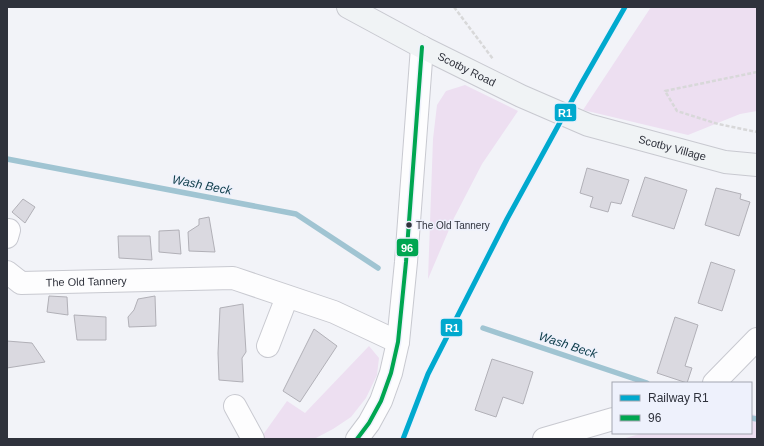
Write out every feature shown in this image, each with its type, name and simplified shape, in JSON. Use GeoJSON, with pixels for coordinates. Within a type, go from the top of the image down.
{"type":"FeatureCollection","features":[{"type":"Feature","properties":{"kind":"street","name":"Scotby Road"},"geometry":{"type":"LineString","coordinates":[[348,7],[422,47],[521,96],[588,125]]}},
{"type":"Feature","properties":{"kind":"street"},"geometry":{"type":"LineString","coordinates":[[357,439],[369,423],[380,401],[391,373],[398,342],[406,262],[422,47]]}},
{"type":"Feature","properties":{"kind":"street","name":"Scotby Village"},"geometry":{"type":"LineString","coordinates":[[588,125],[726,162],[757,165]]}},
{"type":"Feature","properties":{"kind":"street","name":"The Old Tannery"},"geometry":{"type":"LineString","coordinates":[[7,272],[21,283],[233,278],[334,312],[398,342]]}},
{"type":"Feature","properties":{"kind":"street"},"geometry":{"type":"LineString","coordinates":[[268,346],[287,297]]}},
{"type":"Feature","properties":{"kind":"street"},"geometry":{"type":"LineString","coordinates":[[715,382],[757,339]]}},
{"type":"Feature","properties":{"kind":"street"},"geometry":{"type":"LineString","coordinates":[[235,406],[252,439]]}},
{"type":"Feature","properties":{"kind":"street"},"geometry":{"type":"LineString","coordinates":[[544,439],[612,419]]}},
{"type":"Feature","properties":{"kind":"path"},"geometry":{"type":"LineString","coordinates":[[454,7],[497,64]]}},
{"type":"Feature","properties":{"kind":"path"},"geometry":{"type":"LineString","coordinates":[[757,72],[665,91],[677,111],[718,124],[757,132]]}},
{"type":"Feature","properties":{"kind":"shaded area"},"geometry":{"type":"Polygon","coordinates":[[[651,7],[757,7],[757,111],[740,114],[688,135],[583,110],[651,7]]]}},
{"type":"Feature","properties":{"kind":"shaded area"},"geometry":{"type":"Polygon","coordinates":[[[465,85],[518,111],[482,164],[454,218],[428,279],[433,139],[437,105],[446,91],[465,85]]]}},
{"type":"Feature","properties":{"kind":"shaded area"},"geometry":{"type":"Polygon","coordinates":[[[369,346],[379,358],[377,375],[366,398],[351,417],[314,439],[260,439],[287,401],[305,413],[369,346]]]}},
{"type":"Feature","properties":{"kind":"shaded area"},"geometry":{"type":"Polygon","coordinates":[[[752,414],[757,415],[757,439],[622,439],[640,434],[752,434],[752,414]]]}},
{"type":"Feature","properties":{"kind":"building"},"geometry":{"type":"Polygon","coordinates":[[[587,168],[629,180],[621,204],[611,202],[608,212],[590,207],[593,197],[580,193],[587,168]]]}},
{"type":"Feature","properties":{"kind":"building"},"geometry":{"type":"Polygon","coordinates":[[[645,177],[687,190],[674,229],[632,216],[645,177]]]}},
{"type":"Feature","properties":{"kind":"building"},"geometry":{"type":"Polygon","coordinates":[[[716,188],[741,194],[740,199],[750,202],[739,236],[705,225],[716,188]]]}},
{"type":"Feature","properties":{"kind":"building"},"geometry":{"type":"Polygon","coordinates":[[[23,199],[35,207],[25,223],[12,212],[23,199]]]}},
{"type":"Feature","properties":{"kind":"building"},"geometry":{"type":"Polygon","coordinates":[[[209,217],[215,252],[189,251],[188,232],[199,225],[199,219],[209,217]]]}},
{"type":"Feature","properties":{"kind":"building"},"geometry":{"type":"Polygon","coordinates":[[[179,230],[181,254],[159,252],[159,231],[179,230]]]}},
{"type":"Feature","properties":{"kind":"building"},"geometry":{"type":"Polygon","coordinates":[[[118,236],[150,236],[152,260],[119,258],[118,236]]]}},
{"type":"Feature","properties":{"kind":"building"},"geometry":{"type":"Polygon","coordinates":[[[711,262],[735,270],[722,311],[698,303],[711,262]]]}},
{"type":"Feature","properties":{"kind":"building"},"geometry":{"type":"Polygon","coordinates":[[[49,296],[67,297],[68,315],[47,312],[49,296]]]}},
{"type":"Feature","properties":{"kind":"building"},"geometry":{"type":"Polygon","coordinates":[[[155,296],[156,326],[129,327],[128,317],[134,310],[138,299],[155,296]]]}},
{"type":"Feature","properties":{"kind":"building"},"geometry":{"type":"Polygon","coordinates":[[[243,304],[246,352],[242,358],[243,382],[219,380],[218,353],[220,308],[243,304]]]}},
{"type":"Feature","properties":{"kind":"building"},"geometry":{"type":"Polygon","coordinates":[[[74,315],[106,317],[106,340],[77,340],[74,315]]]}},
{"type":"Feature","properties":{"kind":"building"},"geometry":{"type":"Polygon","coordinates":[[[675,317],[698,325],[685,366],[692,368],[687,382],[657,373],[675,317]]]}},
{"type":"Feature","properties":{"kind":"building"},"geometry":{"type":"Polygon","coordinates":[[[314,329],[337,346],[300,402],[283,391],[314,329]]]}},
{"type":"Feature","properties":{"kind":"building"},"geometry":{"type":"Polygon","coordinates":[[[7,341],[32,343],[45,362],[7,368],[7,341]]]}},
{"type":"Feature","properties":{"kind":"building"},"geometry":{"type":"Polygon","coordinates":[[[492,359],[533,372],[523,404],[503,397],[496,417],[475,410],[492,359]]]}},
{"type":"Feature","properties":{"kind":"waterway","name":"Wash Beck"},"geometry":{"type":"LineString","coordinates":[[7,159],[296,214],[378,268]]}},
{"type":"Feature","properties":{"kind":"waterway","name":"Wash Beck"},"geometry":{"type":"LineString","coordinates":[[483,328],[644,382]]}},
{"type":"Feature","properties":{"kind":"waterway","name":"Wash Beck"},"geometry":{"type":"LineString","coordinates":[[752,418],[757,419]]}},
{"type":"Feature","properties":{"kind":"rail line","name":"R1"},"geometry":{"type":"LineString","coordinates":[[403,439],[428,374],[507,219],[625,7]]}},
{"type":"Feature","properties":{"kind":"transit line","name":"96"},"geometry":{"type":"LineString","coordinates":[[357,439],[369,423],[381,401],[391,373],[398,342],[406,262],[422,47]]}},
{"type":"Feature","properties":{"kind":"place","name":"The Old Tannery"},"geometry":{"type":"Point","coordinates":[409,225]}}]}
